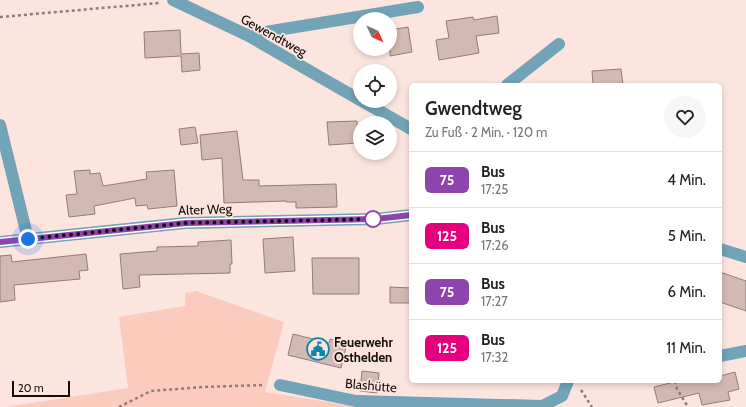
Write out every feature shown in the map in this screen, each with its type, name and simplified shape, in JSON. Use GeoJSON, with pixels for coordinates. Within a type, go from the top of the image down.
{"type":"FeatureCollection","features":[{"type":"Feature","properties":{"kind":"street","name":"Gewendtweg"},"geometry":{"type":"LineString","coordinates":[[174,1],[247,35],[353,95]]}},
{"type":"Feature","properties":{"kind":"street"},"geometry":{"type":"LineString","coordinates":[[247,35],[418,7]]}},
{"type":"Feature","properties":{"kind":"street"},"geometry":{"type":"LineString","coordinates":[[510,83],[559,44]]}},
{"type":"Feature","properties":{"kind":"street","name":"Gewendtweg"},"geometry":{"type":"LineString","coordinates":[[375,108],[409,128]]}},
{"type":"Feature","properties":{"kind":"street"},"geometry":{"type":"LineString","coordinates":[[0,125],[28,239]]}},
{"type":"Feature","properties":{"kind":"street","name":"Alter Weg"},"geometry":{"type":"LineString","coordinates":[[0,242],[186,223],[376,219],[409,215]]}},
{"type":"Feature","properties":{"kind":"street"},"geometry":{"type":"LineString","coordinates":[[722,249],[746,257]]}},
{"type":"Feature","properties":{"kind":"street"},"geometry":{"type":"LineString","coordinates":[[722,356],[746,351]]}},
{"type":"Feature","properties":{"kind":"street","name":"Blashütte"},"geometry":{"type":"LineString","coordinates":[[280,385],[356,400],[542,406],[562,396],[567,383]]}},
{"type":"Feature","properties":{"kind":"path"},"geometry":{"type":"LineString","coordinates":[[0,17],[174,1]]}},
{"type":"Feature","properties":{"kind":"path"},"geometry":{"type":"LineString","coordinates":[[676,383],[677,389],[688,407]]}},
{"type":"Feature","properties":{"kind":"path"},"geometry":{"type":"LineString","coordinates":[[119,407],[151,391],[203,387],[280,385]]}},
{"type":"Feature","properties":{"kind":"path"},"geometry":{"type":"LineString","coordinates":[[579,387],[592,407]]}},
{"type":"Feature","properties":{"kind":"shaded area"},"geometry":{"type":"Polygon","coordinates":[[[196,291],[284,322],[265,392],[359,407],[6,407],[128,388],[119,317],[185,306],[185,293],[196,291]]]}},
{"type":"Feature","properties":{"kind":"building"},"geometry":{"type":"Polygon","coordinates":[[[497,16],[499,33],[476,36],[479,53],[439,60],[436,40],[449,38],[446,21],[473,17],[474,20],[497,16]]]}},
{"type":"Feature","properties":{"kind":"building"},"geometry":{"type":"Polygon","coordinates":[[[408,27],[412,52],[397,55],[397,29],[408,27]]]}},
{"type":"Feature","properties":{"kind":"building"},"geometry":{"type":"Polygon","coordinates":[[[180,30],[181,54],[199,53],[200,70],[182,72],[181,56],[145,58],[144,32],[180,30]]]}},
{"type":"Feature","properties":{"kind":"building"},"geometry":{"type":"Polygon","coordinates":[[[621,69],[623,83],[593,83],[592,71],[621,69]]]}},
{"type":"Feature","properties":{"kind":"building"},"geometry":{"type":"Polygon","coordinates":[[[353,121],[353,143],[329,145],[327,122],[353,121]]]}},
{"type":"Feature","properties":{"kind":"building"},"geometry":{"type":"Polygon","coordinates":[[[195,127],[198,143],[181,145],[179,129],[195,127]]]}},
{"type":"Feature","properties":{"kind":"building"},"geometry":{"type":"Polygon","coordinates":[[[237,131],[243,180],[259,180],[259,186],[336,184],[337,207],[296,208],[296,202],[286,201],[224,203],[222,158],[202,160],[200,135],[237,131]]]}},
{"type":"Feature","properties":{"kind":"building"},"geometry":{"type":"Polygon","coordinates":[[[90,170],[90,174],[100,173],[103,186],[147,179],[146,172],[174,170],[177,206],[148,209],[147,205],[136,206],[135,198],[94,206],[95,214],[69,217],[66,195],[77,194],[74,171],[90,170]]]}},
{"type":"Feature","properties":{"kind":"building"},"geometry":{"type":"Polygon","coordinates":[[[293,237],[295,271],[265,273],[263,239],[293,237]]]}},
{"type":"Feature","properties":{"kind":"building"},"geometry":{"type":"Polygon","coordinates":[[[231,240],[232,264],[230,264],[230,273],[139,275],[140,287],[123,289],[120,254],[157,251],[157,247],[198,246],[198,242],[231,240]]]}},
{"type":"Feature","properties":{"kind":"building"},"geometry":{"type":"Polygon","coordinates":[[[86,254],[88,270],[79,271],[80,279],[14,285],[15,300],[0,302],[0,256],[11,255],[12,262],[86,254]]]}},
{"type":"Feature","properties":{"kind":"building"},"geometry":{"type":"Polygon","coordinates":[[[312,258],[359,258],[359,294],[313,294],[312,258]]]}},
{"type":"Feature","properties":{"kind":"building"},"geometry":{"type":"Polygon","coordinates":[[[722,273],[746,281],[746,311],[722,303],[722,273]]]}},
{"type":"Feature","properties":{"kind":"building"},"geometry":{"type":"Polygon","coordinates":[[[390,287],[409,288],[409,303],[390,303],[390,287]]]}},
{"type":"Feature","properties":{"kind":"building","name":"Feuerwehr Osthelden"},"geometry":{"type":"Polygon","coordinates":[[[293,334],[329,343],[330,339],[347,343],[341,368],[288,355],[293,334]]]}},
{"type":"Feature","properties":{"kind":"building"},"geometry":{"type":"Polygon","coordinates":[[[362,371],[379,373],[377,393],[360,391],[362,371]]]}},
{"type":"Feature","properties":{"kind":"building"},"geometry":{"type":"Polygon","coordinates":[[[735,372],[739,389],[728,392],[730,400],[702,405],[699,393],[658,403],[654,387],[670,383],[722,383],[722,375],[735,372]]]}},
{"type":"Feature","properties":{"kind":"bus line","name":"75"},"geometry":{"type":"LineString","coordinates":[[0,242],[186,223],[376,219],[409,215]]}},
{"type":"Feature","properties":{"kind":"place","name":"Feuerwehr Osthelden"},"geometry":{"type":"Point","coordinates":[318,349]}},
{"type":"Feature","properties":{"kind":"route"},"geometry":{"type":"LineString","coordinates":[[28,239],[186,223],[376,219],[373,219]]}}]}
